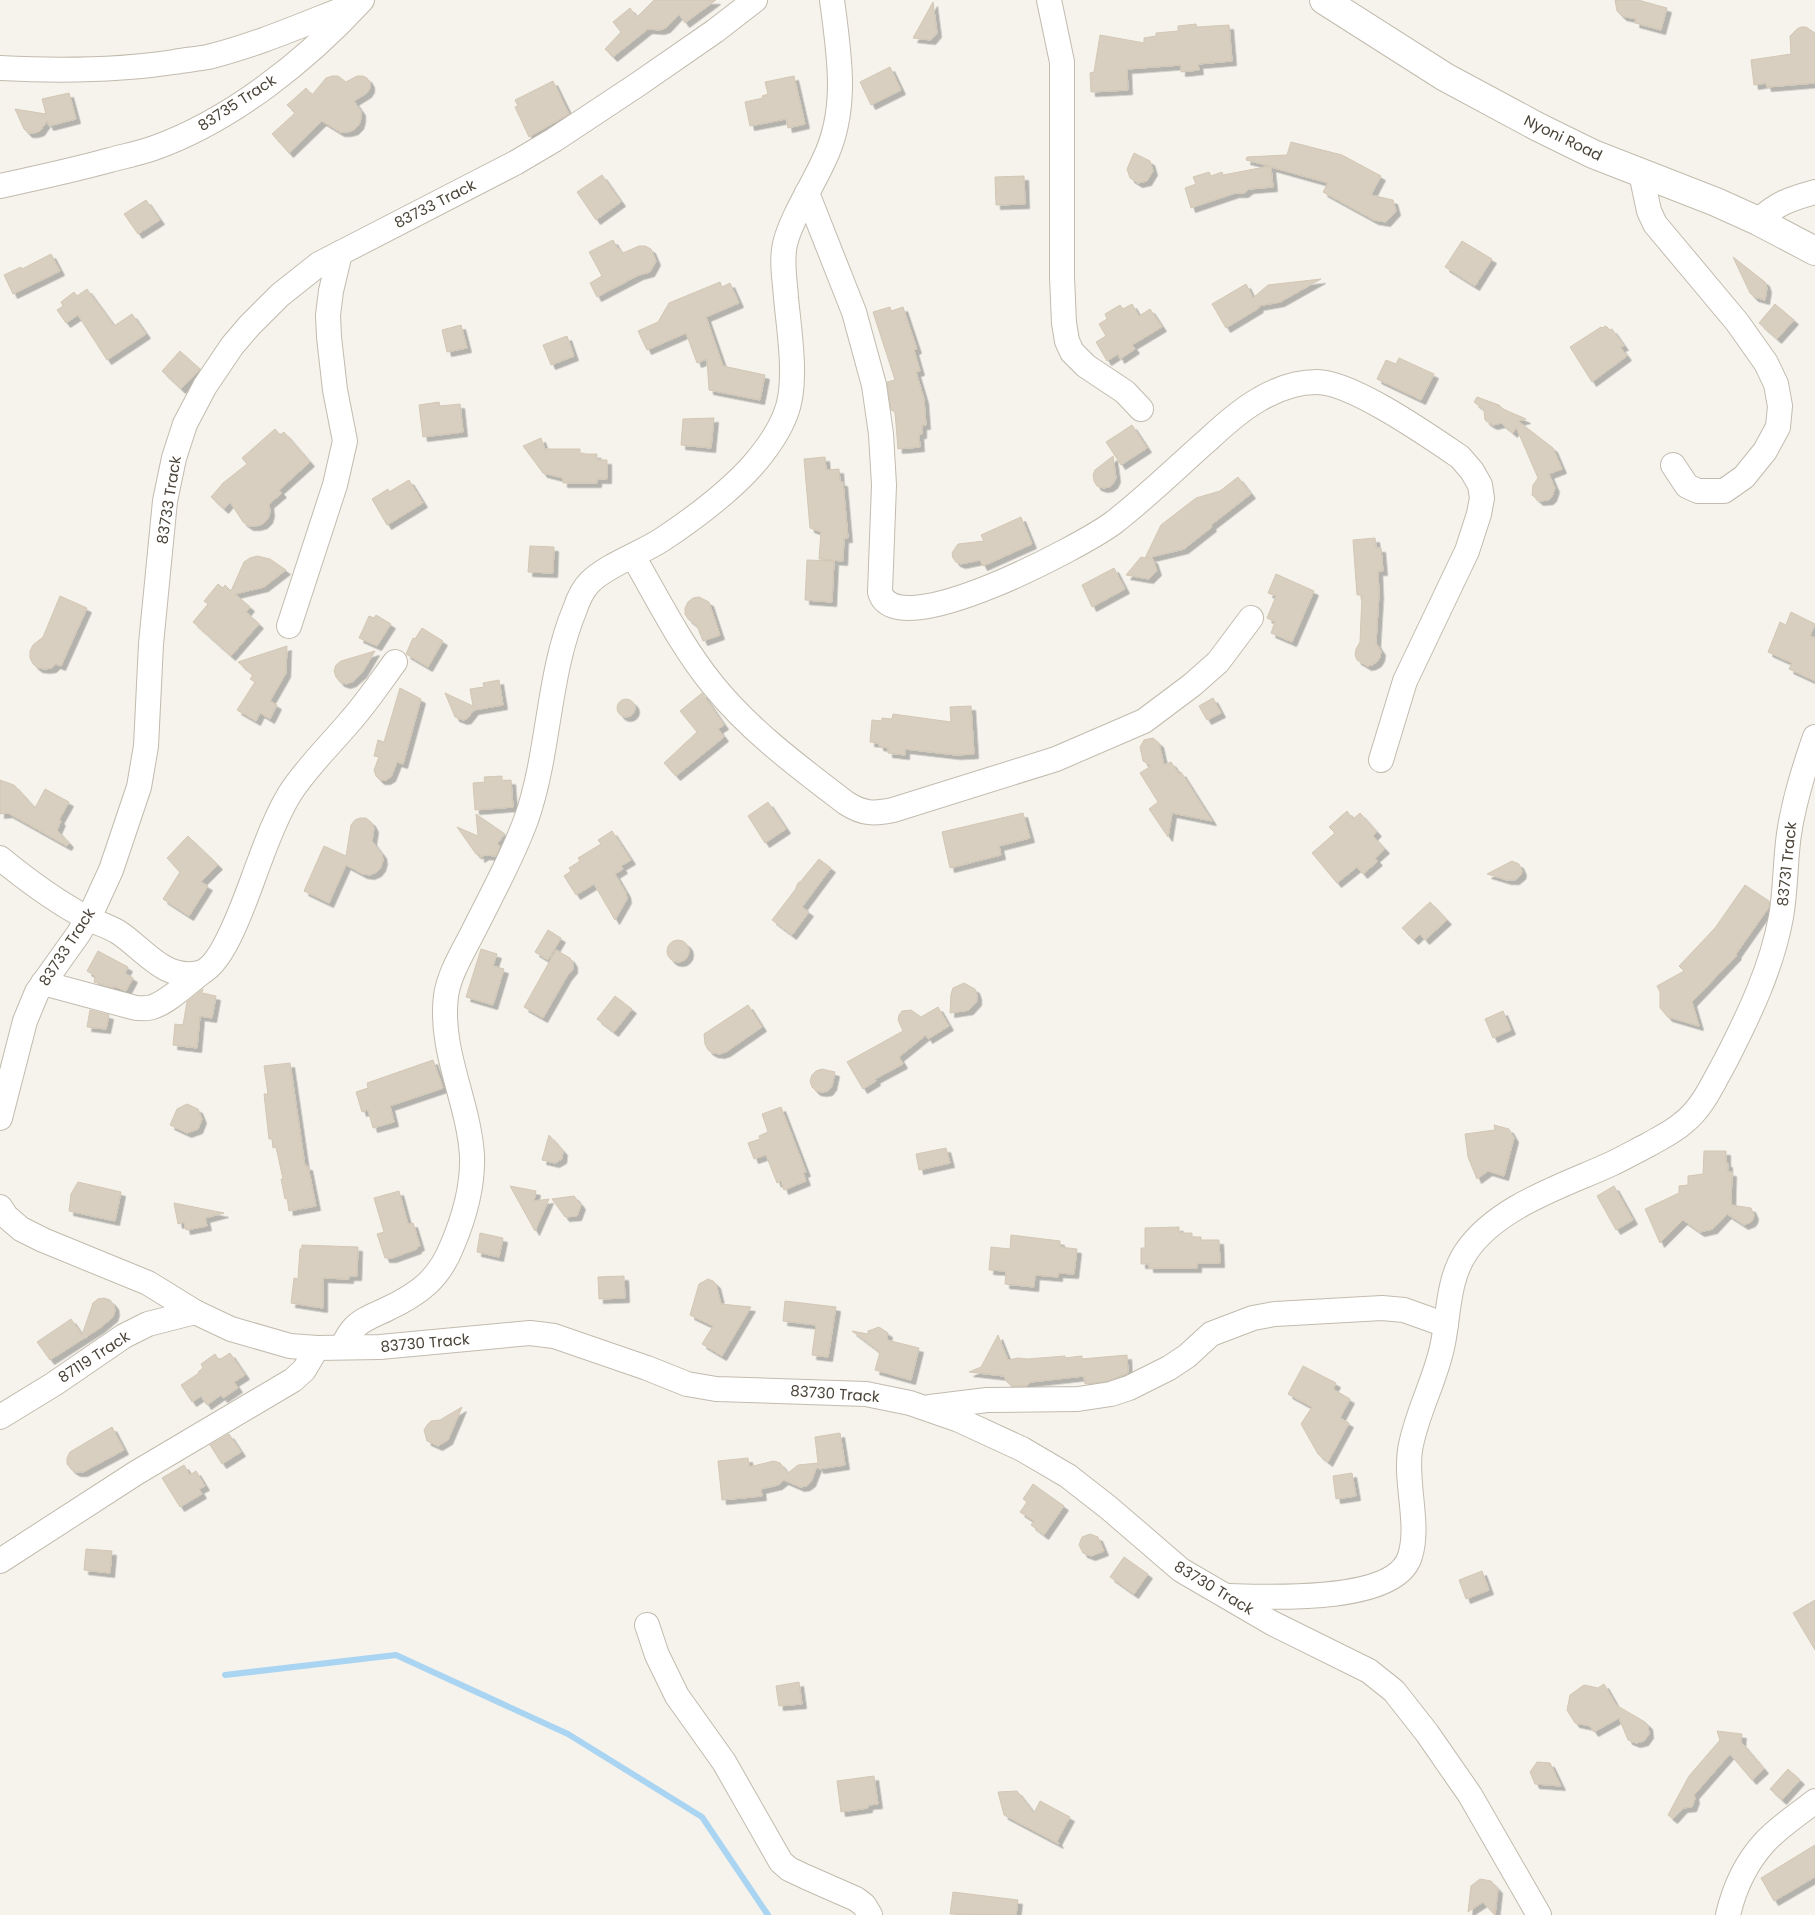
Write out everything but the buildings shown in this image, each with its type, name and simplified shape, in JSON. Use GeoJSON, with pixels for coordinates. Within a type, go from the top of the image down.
{"type":"FeatureCollection","features":[{"type":"Feature","properties":{"kind":"street","name":"83733 Track"},"geometry":{"type":"LineString","coordinates":[[0,1118],[25,1021],[43,983],[88,918],[111,870],[139,787],[146,746],[151,644],[165,501],[174,458],[186,424],[205,386],[232,346],[248,326],[280,295],[320,264],[515,163],[554,140],[684,53],[755,0]]}},
{"type":"Feature","properties":{"kind":"street"},"geometry":{"type":"LineString","coordinates":[[342,1347],[354,1328],[408,1299],[428,1283],[439,1271],[451,1248],[462,1219],[471,1184],[472,1154],[450,1060],[444,1019],[446,992],[454,969],[525,823],[537,778],[564,643],[574,609],[585,588],[592,580],[605,570],[662,539],[732,485],[765,450],[785,416],[790,402],[792,377],[784,273],[784,248],[807,193],[825,159],[838,120],[839,61],[832,0]]}},
{"type":"Feature","properties":{"kind":"street"},"geometry":{"type":"LineString","coordinates":[[1049,0],[1062,62],[1062,277],[1064,323],[1067,341],[1072,352],[1086,366],[1121,388],[1141,409]]}},
{"type":"Feature","properties":{"kind":"street","name":"Nyoni Road"},"geometry":{"type":"LineString","coordinates":[[1324,0],[1453,81],[1538,127],[1593,154],[1716,202],[1758,221],[1815,252]]}},
{"type":"Feature","properties":{"kind":"street"},"geometry":{"type":"LineString","coordinates":[[0,68],[100,70],[208,57],[263,39],[362,1]]}},
{"type":"Feature","properties":{"kind":"street","name":"83735 Track"},"geometry":{"type":"LineString","coordinates":[[0,186],[59,174],[154,148],[197,130],[265,86],[313,48],[362,1]]}},
{"type":"Feature","properties":{"kind":"street"},"geometry":{"type":"LineString","coordinates":[[1641,173],[1648,211],[1655,224],[1737,322],[1766,363],[1776,384],[1780,406],[1778,427],[1765,451],[1744,477],[1724,491],[1708,492],[1688,486],[1674,465]]}},
{"type":"Feature","properties":{"kind":"street"},"geometry":{"type":"LineString","coordinates":[[1758,221],[1772,208],[1784,201],[1815,192]]}},
{"type":"Feature","properties":{"kind":"street"},"geometry":{"type":"LineString","coordinates":[[807,193],[854,312],[874,385],[881,434],[884,485],[880,592],[882,599],[887,604],[908,608],[926,607],[968,596],[1075,546],[1114,522],[1232,419],[1260,399],[1284,388],[1319,382],[1353,391],[1460,457],[1472,471],[1480,485],[1482,498],[1480,514],[1467,552],[1405,682],[1381,760]]}},
{"type":"Feature","properties":{"kind":"street"},"geometry":{"type":"LineString","coordinates":[[289,626],[335,486],[345,441],[335,390],[329,337],[331,291],[340,253]]}},
{"type":"Feature","properties":{"kind":"street"},"geometry":{"type":"LineString","coordinates":[[633,556],[683,641],[712,684],[733,708],[756,731],[846,803],[866,813],[876,814],[893,810],[1056,759],[1144,721],[1192,685],[1218,662],[1251,618]]}},
{"type":"Feature","properties":{"kind":"street"},"geometry":{"type":"LineString","coordinates":[[43,983],[136,1008],[145,1008],[153,1007],[163,1002],[210,967],[228,941],[260,858],[290,793],[354,718],[395,662]]}},
{"type":"Feature","properties":{"kind":"street","name":"83731 Track"},"geometry":{"type":"LineString","coordinates":[[1225,1596],[1294,1598],[1358,1590],[1382,1582],[1404,1568],[1410,1557],[1413,1538],[1409,1471],[1410,1451],[1416,1426],[1440,1360],[1449,1298],[1456,1274],[1465,1254],[1477,1238],[1497,1221],[1522,1205],[1554,1188],[1613,1163],[1671,1132],[1686,1122],[1698,1107],[1715,1080],[1758,992],[1780,919],[1794,804],[1815,737]]}},
{"type":"Feature","properties":{"kind":"street"},"geometry":{"type":"LineString","coordinates":[[0,858],[35,886],[88,918],[117,931],[151,960],[168,970],[182,974],[201,973]]}},
{"type":"Feature","properties":{"kind":"street","name":"83730 Track"},"geometry":{"type":"LineString","coordinates":[[0,1207],[6,1216],[21,1228],[42,1240],[148,1283],[195,1312],[231,1329],[290,1346],[317,1348],[380,1347],[530,1333],[554,1336],[687,1384],[716,1389],[866,1394],[910,1403],[959,1420],[1022,1449],[1068,1476],[1109,1508],[1180,1570],[1272,1623],[1369,1671],[1394,1691],[1427,1733],[1470,1795],[1539,1915]]}},
{"type":"Feature","properties":{"kind":"street"},"geometry":{"type":"LineString","coordinates":[[923,1408],[987,1400],[1078,1399],[1111,1394],[1129,1388],[1169,1368],[1211,1334],[1253,1318],[1275,1314],[1382,1308],[1404,1310],[1446,1325]]}},
{"type":"Feature","properties":{"kind":"street","name":"87119 Track"},"geometry":{"type":"LineString","coordinates":[[0,1417],[54,1384],[124,1336],[148,1324],[195,1312]]}},
{"type":"Feature","properties":{"kind":"street"},"geometry":{"type":"LineString","coordinates":[[0,1561],[136,1473],[293,1380],[304,1370],[317,1348]]}},
{"type":"Feature","properties":{"kind":"street"},"geometry":{"type":"LineString","coordinates":[[647,1625],[657,1655],[677,1696],[724,1762],[781,1862],[789,1869],[856,1899],[864,1905],[870,1915]]}},
{"type":"Feature","properties":{"kind":"street"},"geometry":{"type":"LineString","coordinates":[[1728,1915],[1732,1897],[1747,1866],[1765,1842],[1815,1801]]}},
{"type":"Feature","properties":{"kind":"waterway"},"geometry":{"type":"LineString","coordinates":[[225,1675],[396,1655],[568,1734],[702,1817],[768,1915]]}}]}
